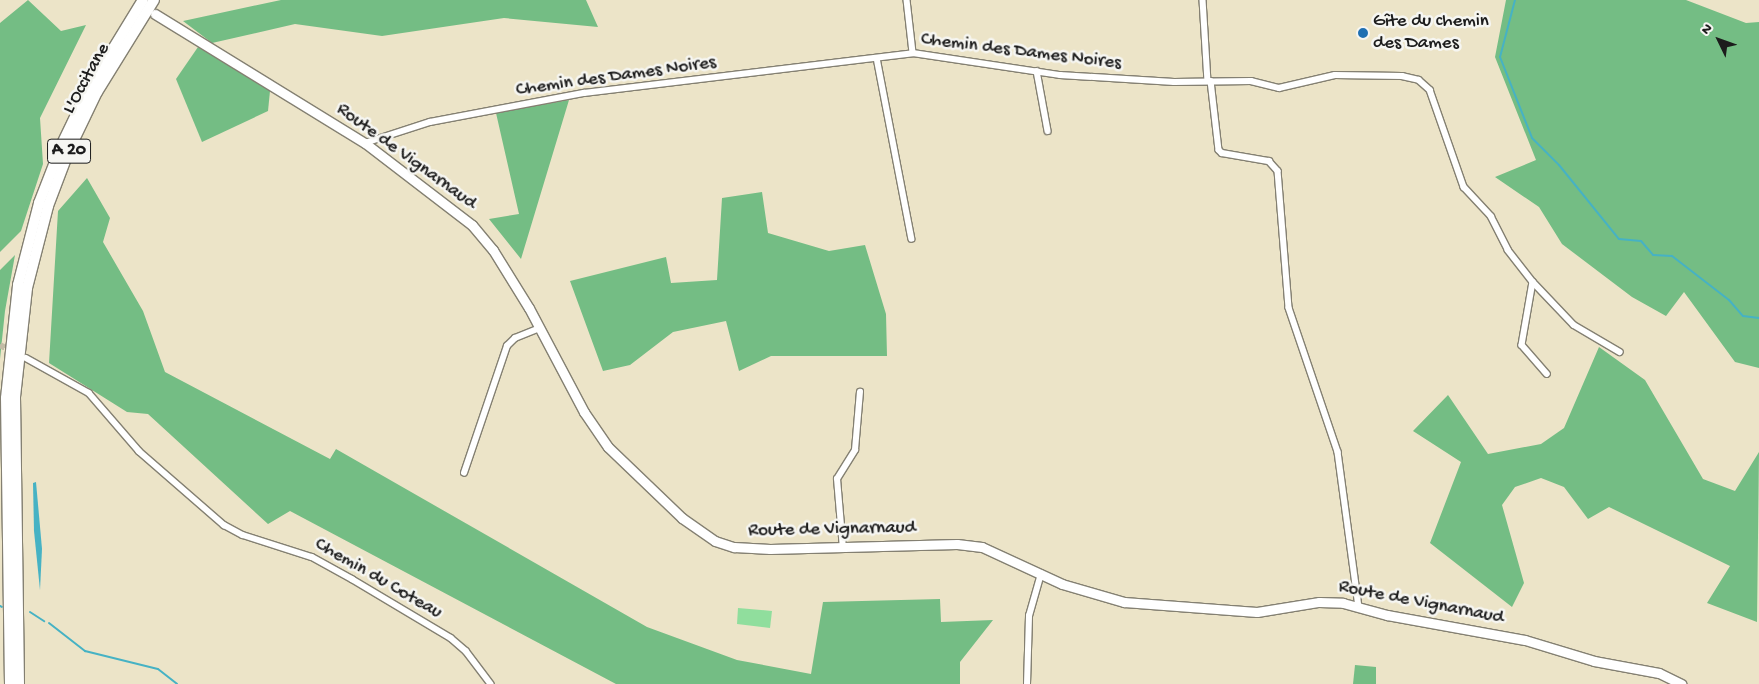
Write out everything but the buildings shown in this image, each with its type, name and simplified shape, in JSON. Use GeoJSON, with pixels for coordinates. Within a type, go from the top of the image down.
{"type":"FeatureCollection","features":[{"type":"Feature","properties":{"kind":"highway","name":"L'Occitane"},"geometry":{"type":"LineString","coordinates":[[10,684],[6,398],[17,293],[40,203],[75,116],[143,0]]}},
{"type":"Feature","properties":{"kind":"highway","name":"L'Occitane"},"geometry":{"type":"LineString","coordinates":[[20,682],[16,397],[27,288],[48,206],[70,148],[102,85],[154,0]]}},
{"type":"Feature","properties":{"kind":"highway"},"geometry":{"type":"LineString","coordinates":[[0,444],[6,398]]}},
{"type":"Feature","properties":{"kind":"street"},"geometry":{"type":"LineString","coordinates":[[908,0],[912,53]]}},
{"type":"Feature","properties":{"kind":"street"},"geometry":{"type":"LineString","coordinates":[[1203,0],[1209,81],[1219,150],[1222,153],[1269,160],[1278,171],[1289,308],[1338,452],[1358,607]]}},
{"type":"Feature","properties":{"kind":"street","name":"Route de Vignarnaud"},"geometry":{"type":"LineString","coordinates":[[155,14],[365,143],[472,225],[493,250],[540,328],[584,412],[608,447],[696,529],[734,547],[843,549],[957,544],[982,547],[1041,574],[1102,597],[1143,604],[1257,612],[1327,602],[1525,640],[1594,661],[1659,672],[1682,684]]}},
{"type":"Feature","properties":{"kind":"street","name":"Chemin des Dames Noires"},"geometry":{"type":"LineString","coordinates":[[365,143],[430,122],[584,93],[769,68],[912,53],[1106,79],[1251,81],[1279,88],[1335,75],[1402,76],[1425,83],[1449,139],[1464,187],[1490,216],[1508,250],[1533,282],[1574,324],[1620,352]]}},
{"type":"Feature","properties":{"kind":"street"},"geometry":{"type":"LineString","coordinates":[[877,58],[912,239]]}},
{"type":"Feature","properties":{"kind":"street"},"geometry":{"type":"LineString","coordinates":[[1037,71],[1048,131]]}},
{"type":"Feature","properties":{"kind":"street"},"geometry":{"type":"LineString","coordinates":[[1533,282],[1522,345],[1547,374]]}},
{"type":"Feature","properties":{"kind":"street"},"geometry":{"type":"LineString","coordinates":[[464,473],[508,346],[514,338],[540,328]]}},
{"type":"Feature","properties":{"kind":"street","name":"Chemin du Coteau"},"geometry":{"type":"LineString","coordinates":[[26,358],[88,393],[139,451],[224,525],[243,535],[312,557],[352,579],[450,638],[466,651],[491,684]]}},
{"type":"Feature","properties":{"kind":"street"},"geometry":{"type":"LineString","coordinates":[[843,549],[837,479],[855,450],[860,392]]}},
{"type":"Feature","properties":{"kind":"street"},"geometry":{"type":"LineString","coordinates":[[1027,684],[1028,616],[1041,574]]}},
{"type":"Feature","properties":{"kind":"green space"},"geometry":{"type":"Polygon","coordinates":[[[28,0],[61,31],[86,25],[40,118],[43,164],[21,231],[0,252],[0,23],[28,0]]]}},
{"type":"Feature","properties":{"kind":"green space"},"geometry":{"type":"Polygon","coordinates":[[[281,0],[586,0],[598,27],[504,18],[382,36],[295,24],[212,43],[183,21],[281,0]]]}},
{"type":"Feature","properties":{"kind":"green space"},"geometry":{"type":"Polygon","coordinates":[[[1506,0],[1686,0],[1746,23],[1759,22],[1759,368],[1735,362],[1684,292],[1666,316],[1632,297],[1562,244],[1539,207],[1495,177],[1536,160],[1495,57],[1506,0]]]}},
{"type":"Feature","properties":{"kind":"green space"},"geometry":{"type":"Polygon","coordinates":[[[198,47],[260,82],[270,91],[268,111],[202,142],[176,79],[198,47]]]}},
{"type":"Feature","properties":{"kind":"green space"},"geometry":{"type":"Polygon","coordinates":[[[569,100],[521,259],[489,219],[519,214],[496,113],[569,100]]]}},
{"type":"Feature","properties":{"kind":"green space"},"geometry":{"type":"Polygon","coordinates":[[[87,178],[110,218],[103,242],[143,311],[165,372],[330,459],[336,449],[647,627],[737,660],[811,674],[823,602],[940,599],[941,622],[993,620],[960,662],[960,684],[616,684],[290,511],[268,524],[148,414],[127,412],[49,363],[58,211],[87,178]]]}},
{"type":"Feature","properties":{"kind":"green space"},"geometry":{"type":"Polygon","coordinates":[[[762,192],[768,233],[829,251],[865,245],[886,314],[887,356],[771,356],[739,371],[726,321],[673,332],[630,365],[603,371],[570,281],[666,257],[671,283],[717,280],[722,198],[762,192]]]}},
{"type":"Feature","properties":{"kind":"green space"},"geometry":{"type":"Polygon","coordinates":[[[15,255],[5,311],[0,359],[0,270],[15,255]]]}},
{"type":"Feature","properties":{"kind":"green space"},"geometry":{"type":"Polygon","coordinates":[[[1599,347],[1645,380],[1703,479],[1735,491],[1759,452],[1757,622],[1707,603],[1730,566],[1609,507],[1588,519],[1564,487],[1541,478],[1515,487],[1502,505],[1524,583],[1512,607],[1430,543],[1461,462],[1413,431],[1448,395],[1488,454],[1541,444],[1564,428],[1599,347]]]}},
{"type":"Feature","properties":{"kind":"green space"},"geometry":{"type":"Polygon","coordinates":[[[738,608],[772,611],[770,628],[737,624],[738,608]]]}},
{"type":"Feature","properties":{"kind":"green space"},"geometry":{"type":"Polygon","coordinates":[[[1355,665],[1376,667],[1376,684],[1353,684],[1355,665]]]}},
{"type":"Feature","properties":{"kind":"water"},"geometry":{"type":"Polygon","coordinates":[[[36,482],[42,549],[40,590],[34,531],[33,483],[36,482]]]}},
{"type":"Feature","properties":{"kind":"waterway"},"geometry":{"type":"LineString","coordinates":[[1515,0],[1500,57],[1532,138],[1559,165],[1619,239],[1641,241],[1653,255],[1672,256],[1729,300],[1743,316],[1759,318]]}},
{"type":"Feature","properties":{"kind":"waterway"},"geometry":{"type":"LineString","coordinates":[[30,612],[44,621]]}},
{"type":"Feature","properties":{"kind":"waterway"},"geometry":{"type":"LineString","coordinates":[[49,623],[85,651],[158,669],[177,684]]}},
{"type":"Feature","properties":{"kind":"tunnel"},"geometry":{"type":"LineString","coordinates":[[0,345],[11,351]]}},
{"type":"Feature","properties":{"kind":"place","name":"Gîte du chemin des Dames"},"geometry":{"type":"Point","coordinates":[1363,33]}}]}
